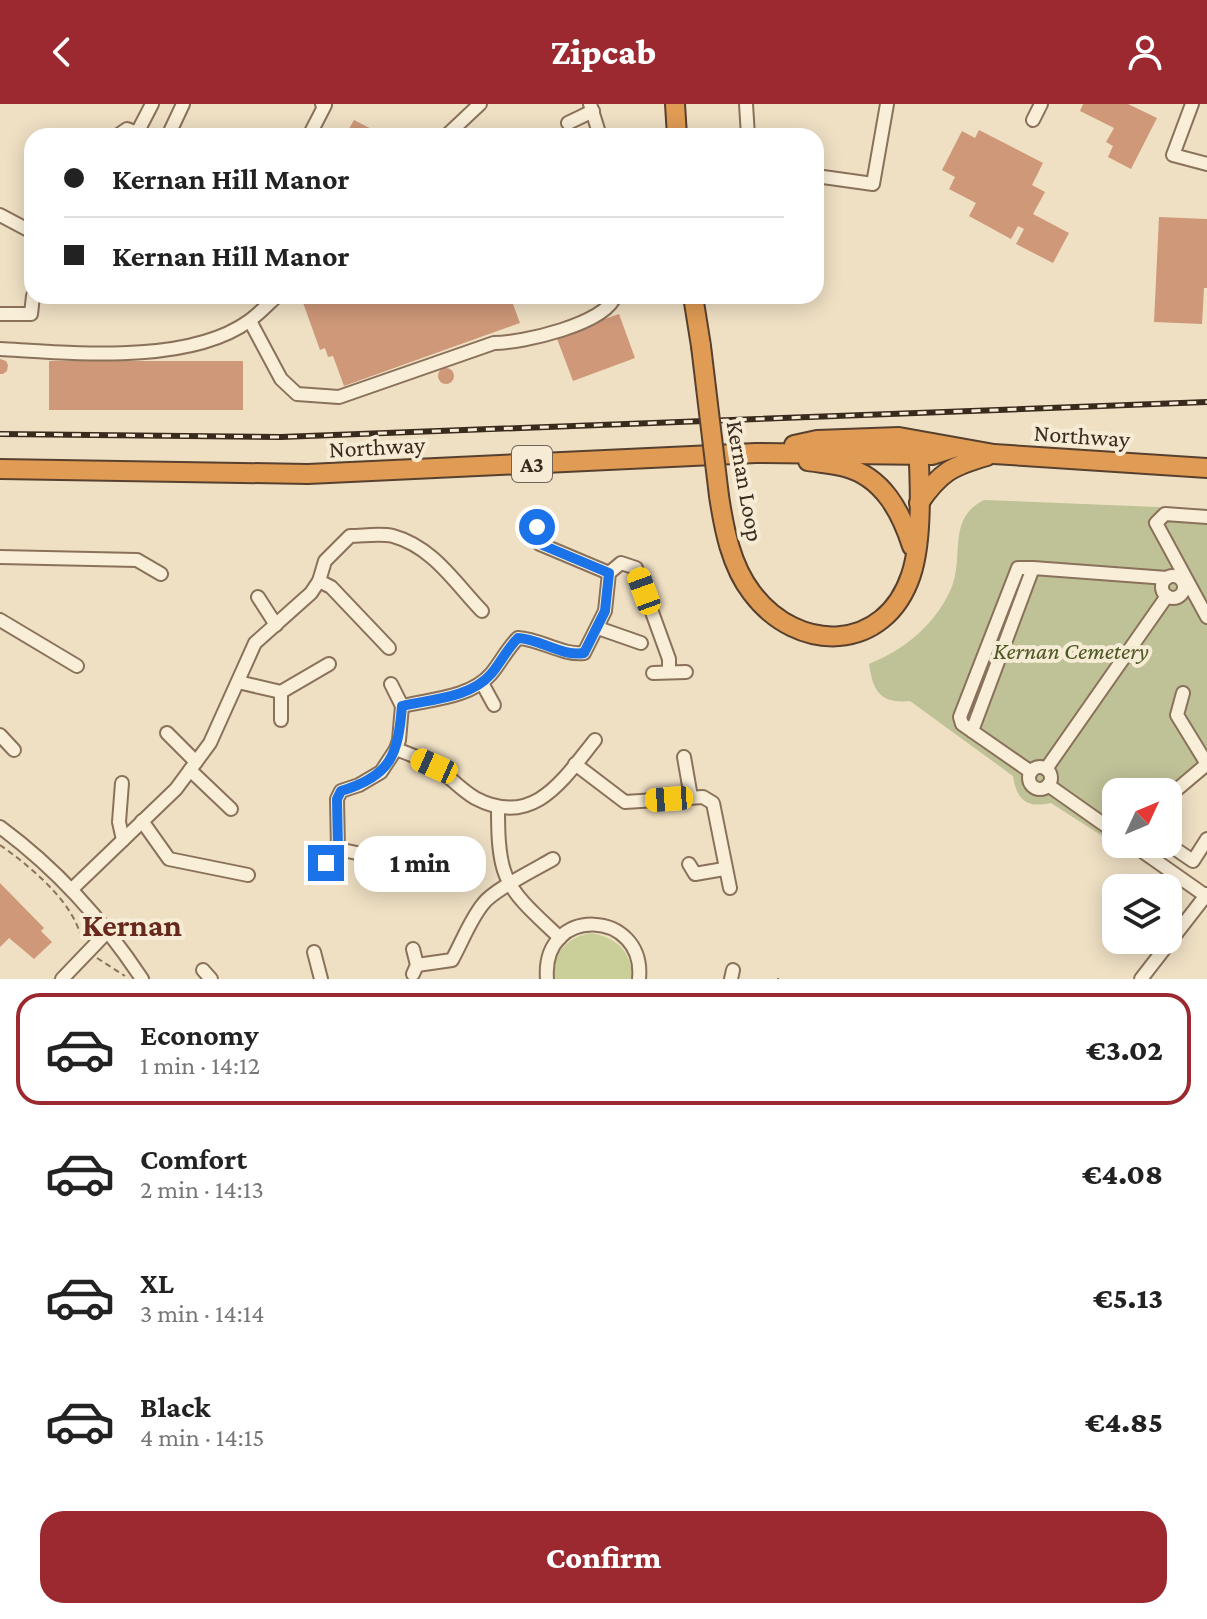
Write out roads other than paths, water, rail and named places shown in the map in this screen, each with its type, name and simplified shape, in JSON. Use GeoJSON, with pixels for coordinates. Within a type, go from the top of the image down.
{"type":"FeatureCollection","features":[{"type":"Feature","properties":{"kind":"highway"},"geometry":{"type":"LineString","coordinates":[[675,104],[676,128]]}},
{"type":"Feature","properties":{"kind":"highway","name":"Kernan Loop"},"geometry":{"type":"LineString","coordinates":[[694,304],[724,529],[750,592],[771,615],[790,629],[811,636],[855,633],[874,625],[891,610],[911,575],[915,556],[919,503],[918,446]]}},
{"type":"Feature","properties":{"kind":"highway","name":"Northway"},"geometry":{"type":"LineString","coordinates":[[756,453],[791,445],[918,446],[932,455],[954,448],[994,454],[1207,468]]}},
{"type":"Feature","properties":{"kind":"highway","name":"Northway"},"geometry":{"type":"LineString","coordinates":[[0,469],[308,474],[918,446]]}},
{"type":"Feature","properties":{"kind":"highway","name":"A3"},"geometry":{"type":"LineString","coordinates":[[756,453],[848,468],[864,475],[894,502],[904,521],[915,556]]}},
{"type":"Feature","properties":{"kind":"highway"},"geometry":{"type":"LineString","coordinates":[[919,503],[946,470],[994,454]]}},
{"type":"Feature","properties":{"kind":"street"},"geometry":{"type":"LineString","coordinates":[[143,128],[152,104]]}},
{"type":"Feature","properties":{"kind":"street"},"geometry":{"type":"LineString","coordinates":[[172,128],[183,104]]}},
{"type":"Feature","properties":{"kind":"street"},"geometry":{"type":"LineString","coordinates":[[313,128],[325,105],[322,104]]}},
{"type":"Feature","properties":{"kind":"street"},"geometry":{"type":"LineString","coordinates":[[454,128],[480,104]]}},
{"type":"Feature","properties":{"kind":"street"},"geometry":{"type":"LineString","coordinates":[[746,104],[748,128]]}},
{"type":"Feature","properties":{"kind":"street"},"geometry":{"type":"LineString","coordinates":[[824,177],[873,184],[887,104]]}},
{"type":"Feature","properties":{"kind":"street"},"geometry":{"type":"LineString","coordinates":[[1033,120],[1041,104]]}},
{"type":"Feature","properties":{"kind":"street"},"geometry":{"type":"LineString","coordinates":[[1192,104],[1173,155],[1207,164]]}},
{"type":"Feature","properties":{"kind":"street"},"geometry":{"type":"LineString","coordinates":[[568,123],[592,108],[598,128]]}},
{"type":"Feature","properties":{"kind":"street"},"geometry":{"type":"LineString","coordinates":[[0,215],[24,228]]}},
{"type":"Feature","properties":{"kind":"street"},"geometry":{"type":"LineString","coordinates":[[0,314],[31,314],[32,304]]}},
{"type":"Feature","properties":{"kind":"street"},"geometry":{"type":"LineString","coordinates":[[0,349],[162,352],[210,340],[250,321],[268,304]]}},
{"type":"Feature","properties":{"kind":"street"},"geometry":{"type":"LineString","coordinates":[[250,321],[281,379],[297,394],[339,397],[494,343],[534,339],[599,314],[613,304]]}},
{"type":"Feature","properties":{"kind":"street"},"geometry":{"type":"LineString","coordinates":[[1207,517],[1165,514],[1156,523],[1207,617]]}},
{"type":"Feature","properties":{"kind":"street"},"geometry":{"type":"LineString","coordinates":[[537,527],[540,544],[609,573]]}},
{"type":"Feature","properties":{"kind":"street"},"geometry":{"type":"LineString","coordinates":[[72,889],[176,789],[210,743],[255,643],[311,593],[319,581],[325,561],[350,536],[392,535],[430,552],[482,611]]}},
{"type":"Feature","properties":{"kind":"street"},"geometry":{"type":"LineString","coordinates":[[0,557],[137,560],[161,574]]}},
{"type":"Feature","properties":{"kind":"street"},"geometry":{"type":"LineString","coordinates":[[402,706],[469,691],[482,683],[518,638],[534,639],[574,655],[584,653],[605,611],[609,573],[621,563],[636,568],[669,659],[669,672]]}},
{"type":"Feature","properties":{"kind":"street"},"geometry":{"type":"LineString","coordinates":[[1031,772],[972,731],[1033,568],[1167,578],[1176,576],[1184,579]]}},
{"type":"Feature","properties":{"kind":"street"},"geometry":{"type":"LineString","coordinates":[[1167,578],[1162,585],[1167,596]]}},
{"type":"Feature","properties":{"kind":"street"},"geometry":{"type":"LineString","coordinates":[[1167,596],[1176,598],[1182,593],[1184,579]]}},
{"type":"Feature","properties":{"kind":"street"},"geometry":{"type":"LineString","coordinates":[[319,581],[331,587],[389,648]]}},
{"type":"Feature","properties":{"kind":"street"},"geometry":{"type":"LineString","coordinates":[[1046,769],[1167,596]]}},
{"type":"Feature","properties":{"kind":"street"},"geometry":{"type":"LineString","coordinates":[[258,597],[276,625]]}},
{"type":"Feature","properties":{"kind":"street"},"geometry":{"type":"LineString","coordinates":[[0,620],[77,666]]}},
{"type":"Feature","properties":{"kind":"street"},"geometry":{"type":"LineString","coordinates":[[598,628],[641,643]]}},
{"type":"Feature","properties":{"kind":"street"},"geometry":{"type":"LineString","coordinates":[[238,682],[281,692],[329,664]]}},
{"type":"Feature","properties":{"kind":"street"},"geometry":{"type":"LineString","coordinates":[[653,673],[686,672]]}},
{"type":"Feature","properties":{"kind":"street"},"geometry":{"type":"LineString","coordinates":[[482,683],[496,707]]}},
{"type":"Feature","properties":{"kind":"street"},"geometry":{"type":"LineString","coordinates":[[326,863],[338,849],[337,799],[341,791],[381,772],[396,749],[402,706],[391,684]]}},
{"type":"Feature","properties":{"kind":"street"},"geometry":{"type":"LineString","coordinates":[[281,692],[281,720]]}},
{"type":"Feature","properties":{"kind":"street"},"geometry":{"type":"LineString","coordinates":[[1182,785],[1207,764],[1177,715],[1183,693]]}},
{"type":"Feature","properties":{"kind":"street"},"geometry":{"type":"LineString","coordinates":[[167,733],[231,809]]}},
{"type":"Feature","properties":{"kind":"street"},"geometry":{"type":"LineString","coordinates":[[0,735],[14,750]]}},
{"type":"Feature","properties":{"kind":"street"},"geometry":{"type":"LineString","coordinates":[[396,749],[434,766],[474,797],[498,808],[532,806],[563,779],[595,740]]}},
{"type":"Feature","properties":{"kind":"street"},"geometry":{"type":"LineString","coordinates":[[684,757],[691,797]]}},
{"type":"Feature","properties":{"kind":"street"},"geometry":{"type":"LineString","coordinates":[[575,764],[625,802],[703,797],[713,803],[730,888]]}},
{"type":"Feature","properties":{"kind":"street"},"geometry":{"type":"LineString","coordinates":[[1039,767],[1046,769],[1051,778],[1048,785],[1042,789],[1032,786],[1029,780],[1031,772],[1039,767]]}},
{"type":"Feature","properties":{"kind":"street"},"geometry":{"type":"LineString","coordinates":[[122,783],[119,822],[123,840]]}},
{"type":"Feature","properties":{"kind":"street"},"geometry":{"type":"LineString","coordinates":[[1048,785],[1102,823]]}},
{"type":"Feature","properties":{"kind":"street"},"geometry":{"type":"LineString","coordinates":[[498,808],[502,859],[511,884],[560,938]]}},
{"type":"Feature","properties":{"kind":"street"},"geometry":{"type":"LineString","coordinates":[[142,821],[169,859],[248,875]]}},
{"type":"Feature","properties":{"kind":"street"},"geometry":{"type":"LineString","coordinates":[[0,827],[72,889],[108,931],[142,979]]}},
{"type":"Feature","properties":{"kind":"street"},"geometry":{"type":"LineString","coordinates":[[1182,854],[1193,861],[1207,839]]}},
{"type":"Feature","properties":{"kind":"street"},"geometry":{"type":"LineString","coordinates":[[338,849],[388,860]]}},
{"type":"Feature","properties":{"kind":"street"},"geometry":{"type":"LineString","coordinates":[[1141,979],[1206,895],[1152,858]]}},
{"type":"Feature","properties":{"kind":"street"},"geometry":{"type":"LineString","coordinates":[[413,949],[415,970],[452,960],[484,902],[553,859]]}},
{"type":"Feature","properties":{"kind":"street"},"geometry":{"type":"LineString","coordinates":[[689,864],[695,874],[724,869]]}},
{"type":"Feature","properties":{"kind":"street"},"geometry":{"type":"LineString","coordinates":[[547,979],[546,968],[551,949],[560,938],[581,924],[596,923],[609,926],[631,945],[638,961],[639,979]]}},
{"type":"Feature","properties":{"kind":"street"},"geometry":{"type":"LineString","coordinates":[[62,979],[108,931]]}},
{"type":"Feature","properties":{"kind":"street"},"geometry":{"type":"LineString","coordinates":[[314,952],[321,979]]}},
{"type":"Feature","properties":{"kind":"railway"},"geometry":{"type":"LineString","coordinates":[[0,434],[281,437],[1207,402]]}},
{"type":"Feature","properties":{"kind":"district","name":"Kernan"},"geometry":{"type":"Point","coordinates":[132,925]}},
{"type":"Feature","properties":{"kind":"park label","name":"Kernan Cemetery"},"geometry":{"type":"Point","coordinates":[1071,651]}}]}
